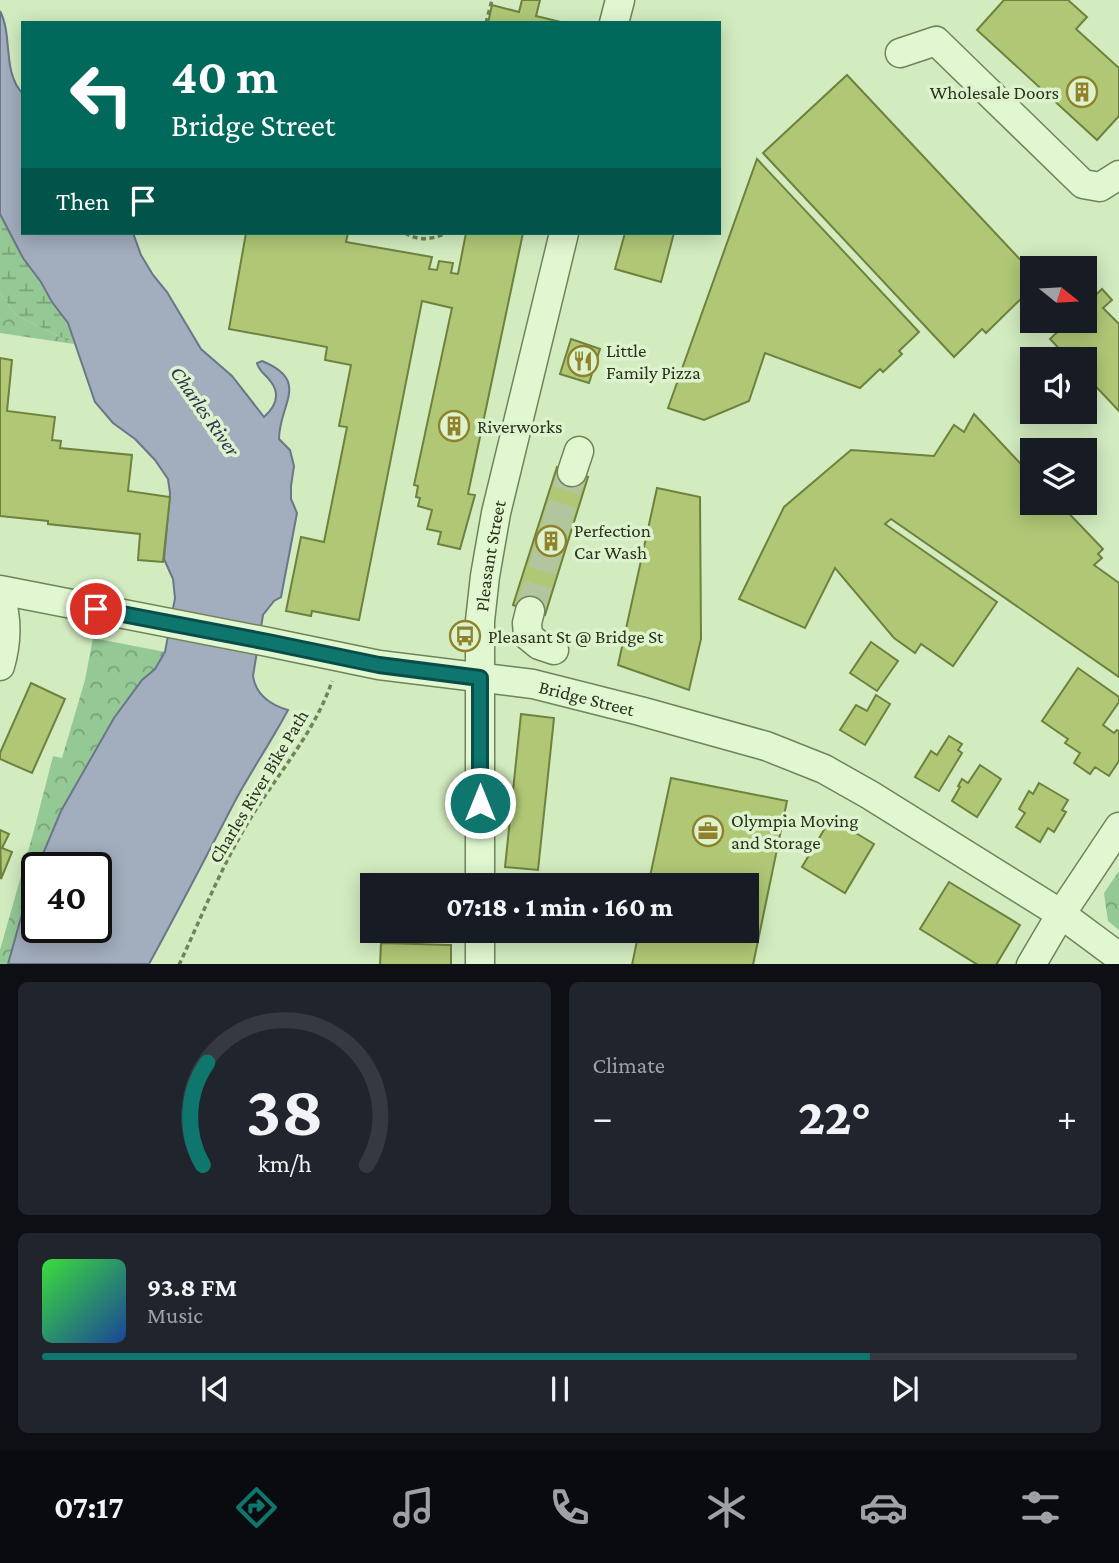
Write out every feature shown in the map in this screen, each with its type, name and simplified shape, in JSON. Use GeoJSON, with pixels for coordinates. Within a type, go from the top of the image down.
{"type":"FeatureCollection","features":[{"type":"Feature","properties":{"kind":"street"},"geometry":{"type":"LineString","coordinates":[[615,21],[620,0]]}},
{"type":"Feature","properties":{"kind":"street"},"geometry":{"type":"LineString","coordinates":[[900,53],[936,41],[1083,184],[1100,187],[1119,175]]}},
{"type":"Feature","properties":{"kind":"street","name":"Pleasant Street"},"geometry":{"type":"LineString","coordinates":[[480,873],[480,621],[489,547],[564,235]]}},
{"type":"Feature","properties":{"kind":"street","name":"Bridge Street"},"geometry":{"type":"LineString","coordinates":[[0,590],[379,665],[544,687],[766,746],[824,769],[870,795],[1061,914],[1119,957]]}},
{"type":"Feature","properties":{"kind":"street"},"geometry":{"type":"LineString","coordinates":[[0,596],[6,626],[5,648],[0,666]]}},
{"type":"Feature","properties":{"kind":"street"},"geometry":{"type":"LineString","coordinates":[[530,611],[528,636],[539,645],[554,650]]}},
{"type":"Feature","properties":{"kind":"street"},"geometry":{"type":"LineString","coordinates":[[1031,964],[1119,827]]}},
{"type":"Feature","properties":{"kind":"street"},"geometry":{"type":"LineString","coordinates":[[480,943],[480,964]]}},
{"type":"Feature","properties":{"kind":"path"},"geometry":{"type":"LineString","coordinates":[[487,21],[492,0]]}},
{"type":"Feature","properties":{"kind":"path"},"geometry":{"type":"LineString","coordinates":[[408,235],[430,239],[441,235]]}},
{"type":"Feature","properties":{"kind":"path","name":"Charles River Bike Path"},"geometry":{"type":"LineString","coordinates":[[179,964],[250,820],[319,712],[330,687],[338,657]]}},
{"type":"Feature","properties":{"kind":"green space"},"geometry":{"type":"Polygon","coordinates":[[[0,214],[23,258],[68,323],[74,344],[16,315],[0,293],[0,214]]]}},
{"type":"Feature","properties":{"kind":"green space"},"geometry":{"type":"Polygon","coordinates":[[[0,293],[16,315],[74,344],[0,333],[0,293]]]}},
{"type":"Feature","properties":{"kind":"green space"},"geometry":{"type":"Polygon","coordinates":[[[93,638],[165,652],[155,669],[142,680],[114,718],[61,811],[44,852],[28,852],[53,756],[62,758],[85,680],[93,638]]]}},
{"type":"Feature","properties":{"kind":"green space"},"geometry":{"type":"Polygon","coordinates":[[[1119,871],[1119,930],[1108,921],[1104,893],[1119,871]]]}},
{"type":"Feature","properties":{"kind":"green space"},"geometry":{"type":"Polygon","coordinates":[[[21,876],[21,918],[8,964],[0,964],[0,950],[21,876]]]}},
{"type":"Feature","properties":{"kind":"water","name":"Charles River"},"geometry":{"type":"Polygon","coordinates":[[[0,11],[6,31],[12,76],[21,91],[21,235],[134,235],[141,255],[201,349],[232,376],[264,417],[274,405],[276,392],[257,363],[262,361],[277,369],[289,385],[279,439],[290,450],[294,466],[291,499],[297,513],[281,597],[274,601],[263,615],[253,676],[257,689],[265,699],[288,710],[234,803],[149,964],[8,964],[21,918],[21,943],[112,943],[112,852],[44,852],[61,811],[114,718],[142,680],[155,669],[165,652],[175,598],[173,579],[164,559],[170,493],[168,479],[155,460],[135,439],[113,423],[95,402],[68,323],[23,258],[0,214],[0,11]]]}},
{"type":"Feature","properties":{"kind":"building"},"geometry":{"type":"Polygon","coordinates":[[[522,0],[540,0],[536,16],[557,21],[488,21],[492,5],[519,12],[522,0]]]}},
{"type":"Feature","properties":{"kind":"building","name":"Wholesale Doors"},"geometry":{"type":"Polygon","coordinates":[[[1004,0],[1068,0],[1087,17],[1076,29],[1119,68],[1119,116],[1097,140],[977,30],[1004,0]]]}},
{"type":"Feature","properties":{"kind":"building"},"geometry":{"type":"Polygon","coordinates":[[[847,75],[1020,259],[1020,300],[986,333],[982,329],[954,357],[763,153],[847,75]]]}},
{"type":"Feature","properties":{"kind":"building"},"geometry":{"type":"Polygon","coordinates":[[[757,159],[919,332],[899,351],[902,354],[883,372],[880,369],[860,388],[765,353],[749,401],[704,420],[668,408],[757,159]]]}},
{"type":"Feature","properties":{"kind":"building","name":"Riverworks"},"geometry":{"type":"Polygon","coordinates":[[[246,235],[348,235],[346,242],[432,257],[429,269],[437,270],[439,261],[453,263],[451,273],[458,274],[466,235],[523,235],[468,494],[475,495],[460,549],[438,544],[441,532],[427,529],[432,510],[418,506],[418,486],[414,485],[452,308],[422,301],[359,620],[312,611],[311,616],[286,611],[301,537],[324,542],[347,427],[339,426],[351,365],[325,360],[327,347],[229,329],[246,235]]]}},
{"type":"Feature","properties":{"kind":"building"},"geometry":{"type":"Polygon","coordinates":[[[624,235],[673,235],[661,282],[615,269],[624,235]]]}},
{"type":"Feature","properties":{"kind":"building"},"geometry":{"type":"Polygon","coordinates":[[[1102,289],[1112,300],[1103,308],[1119,324],[1119,411],[1097,388],[1097,347],[1058,347],[1050,339],[1056,333],[1097,333],[1097,294],[1102,289]]]}},
{"type":"Feature","properties":{"kind":"building"},"geometry":{"type":"Polygon","coordinates":[[[571,339],[600,349],[589,383],[560,374],[571,339]]]}},
{"type":"Feature","properties":{"kind":"building"},"geometry":{"type":"Polygon","coordinates":[[[0,358],[12,360],[7,411],[55,417],[52,440],[61,441],[60,448],[132,455],[128,491],[170,497],[163,562],[138,560],[140,534],[0,516],[0,358]]]}},
{"type":"Feature","properties":{"kind":"building"},"geometry":{"type":"Polygon","coordinates":[[[974,414],[1020,463],[1020,515],[1070,515],[1103,549],[1098,554],[1102,558],[1094,565],[1119,583],[1119,677],[891,519],[885,524],[997,602],[953,666],[921,644],[915,653],[894,638],[835,568],[805,628],[739,599],[784,507],[851,450],[934,456],[954,425],[964,432],[974,414]]]}},
{"type":"Feature","properties":{"kind":"building","name":"Perfection Car Wash"},"geometry":{"type":"Polygon","coordinates":[[[557,467],[588,477],[545,615],[513,605],[557,467]]]}},
{"type":"Feature","properties":{"kind":"building"},"geometry":{"type":"Polygon","coordinates":[[[657,488],[700,497],[701,639],[689,690],[618,665],[657,488]]]}},
{"type":"Feature","properties":{"kind":"building"},"geometry":{"type":"Polygon","coordinates":[[[871,642],[898,661],[877,691],[850,673],[871,642]]]}},
{"type":"Feature","properties":{"kind":"building"},"geometry":{"type":"Polygon","coordinates":[[[1078,668],[1119,697],[1119,702],[1103,725],[1114,733],[1119,731],[1119,761],[1109,776],[1095,767],[1090,774],[1074,763],[1080,753],[1065,743],[1068,739],[1042,721],[1078,668]]]}},
{"type":"Feature","properties":{"kind":"building"},"geometry":{"type":"Polygon","coordinates":[[[31,683],[65,699],[32,773],[0,759],[0,753],[31,683]]]}},
{"type":"Feature","properties":{"kind":"building"},"geometry":{"type":"Polygon","coordinates":[[[876,695],[890,704],[865,745],[840,730],[856,705],[867,711],[876,695]]]}},
{"type":"Feature","properties":{"kind":"building"},"geometry":{"type":"Polygon","coordinates":[[[521,714],[554,718],[538,870],[505,867],[521,714]]]}},
{"type":"Feature","properties":{"kind":"building"},"geometry":{"type":"Polygon","coordinates":[[[949,736],[962,744],[958,750],[962,753],[939,791],[915,777],[931,751],[937,755],[949,736]]]}},
{"type":"Feature","properties":{"kind":"building"},"geometry":{"type":"Polygon","coordinates":[[[980,765],[1001,779],[977,817],[952,801],[962,779],[968,783],[980,765]]]}},
{"type":"Feature","properties":{"kind":"building"},"geometry":{"type":"Polygon","coordinates":[[[671,778],[787,801],[759,936],[759,873],[651,873],[671,778]]]}},
{"type":"Feature","properties":{"kind":"building"},"geometry":{"type":"Polygon","coordinates":[[[1039,783],[1068,800],[1062,810],[1066,812],[1054,832],[1048,828],[1040,842],[1016,827],[1025,813],[1019,809],[1029,791],[1033,794],[1039,783]]]}},
{"type":"Feature","properties":{"kind":"building"},"geometry":{"type":"Polygon","coordinates":[[[831,818],[874,844],[845,893],[802,867],[831,818]]]}},
{"type":"Feature","properties":{"kind":"building"},"geometry":{"type":"Polygon","coordinates":[[[0,830],[9,834],[2,848],[12,852],[1,879],[0,830]]]}},
{"type":"Feature","properties":{"kind":"building"},"geometry":{"type":"Polygon","coordinates":[[[949,882],[1020,925],[997,964],[976,964],[920,929],[949,882]]]}},
{"type":"Feature","properties":{"kind":"building"},"geometry":{"type":"Polygon","coordinates":[[[381,943],[451,945],[451,964],[380,964],[381,943]]]}},
{"type":"Feature","properties":{"kind":"building"},"geometry":{"type":"Polygon","coordinates":[[[637,943],[758,943],[753,964],[632,964],[637,943]]]}},
{"type":"Feature","properties":{"kind":"tunnel"},"geometry":{"type":"LineString","coordinates":[[530,611],[572,472]]}},
{"type":"Feature","properties":{"kind":"place","name":"Wholesale Doors"},"geometry":{"type":"Point","coordinates":[1082,92]}},
{"type":"Feature","properties":{"kind":"place","name":"Little Family Pizza"},"geometry":{"type":"Point","coordinates":[583,361]}},
{"type":"Feature","properties":{"kind":"place","name":"Riverworks"},"geometry":{"type":"Point","coordinates":[454,426]}},
{"type":"Feature","properties":{"kind":"place","name":"Perfection Car Wash"},"geometry":{"type":"Point","coordinates":[551,541]}},
{"type":"Feature","properties":{"kind":"place","name":"Pleasant St @ Bridge St"},"geometry":{"type":"Point","coordinates":[465,636]}},
{"type":"Feature","properties":{"kind":"place","name":"Olympia Moving and Storage"},"geometry":{"type":"Point","coordinates":[708,831]}},
{"type":"Feature","properties":{"kind":"route"},"geometry":{"type":"LineString","coordinates":[[96,609],[379,665],[480,678],[480,803]]}}]}
